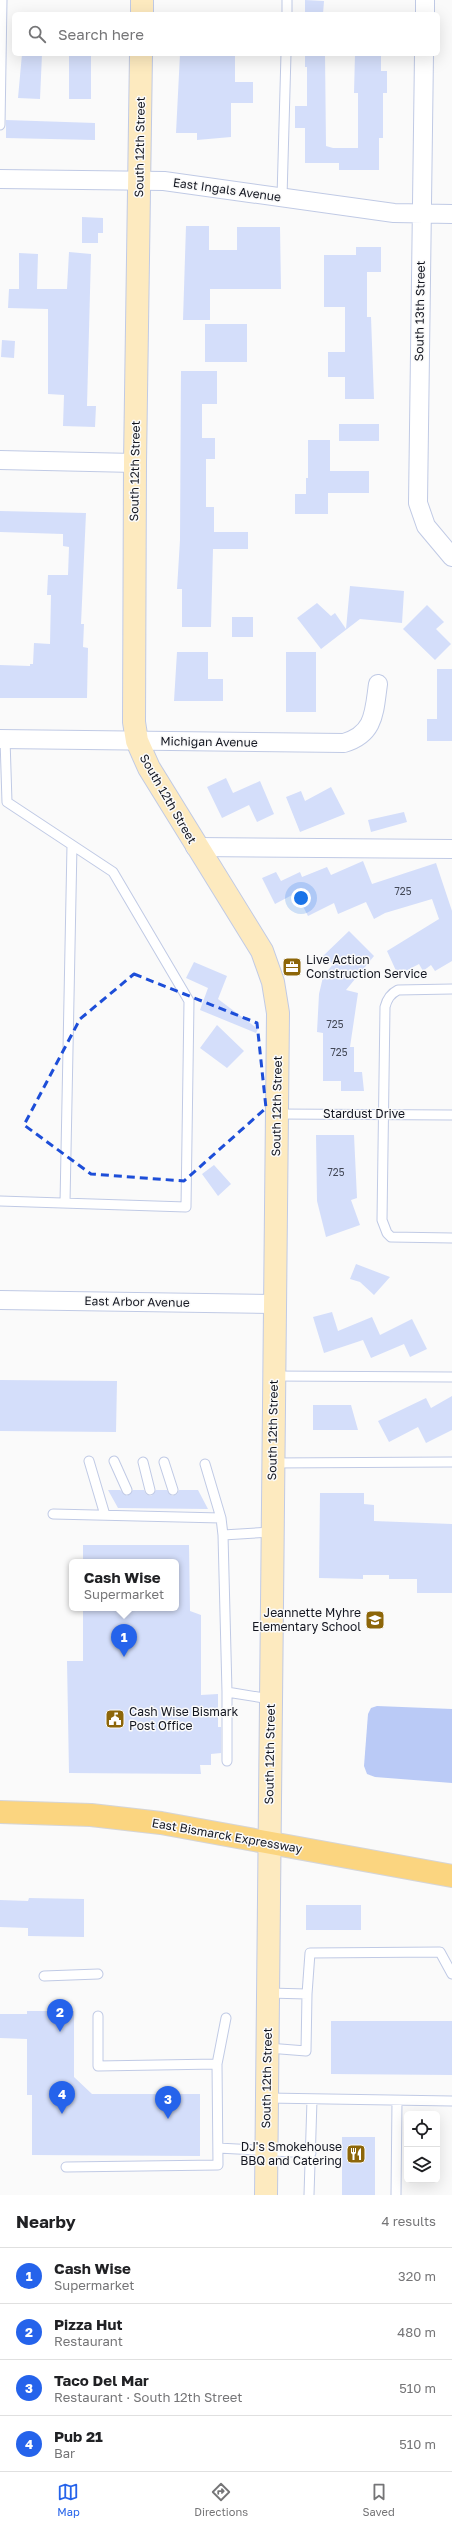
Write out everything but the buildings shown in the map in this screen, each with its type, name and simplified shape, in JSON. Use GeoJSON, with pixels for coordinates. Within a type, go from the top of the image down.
{"type":"FeatureCollection","features":[{"type":"Feature","properties":{"kind":"main road","name":"East Bismarck Expressway"},"geometry":{"type":"LineString","coordinates":[[0,1812],[69,1814],[137,1820],[452,1876]]}},
{"type":"Feature","properties":{"kind":"street"},"geometry":{"type":"LineString","coordinates":[[142,0],[142,12]]}},
{"type":"Feature","properties":{"kind":"street"},"geometry":{"type":"LineString","coordinates":[[425,0],[425,12]]}},
{"type":"Feature","properties":{"kind":"street","name":"South 12th Street"},"geometry":{"type":"LineString","coordinates":[[141,56],[133,705],[137,741],[149,768],[195,847],[251,932],[269,968],[276,991],[278,1013],[272,1463],[266,2195]]}},
{"type":"Feature","properties":{"kind":"street","name":"South 13th Street"},"geometry":{"type":"LineString","coordinates":[[424,56],[418,503],[426,526],[452,558]]}},
{"type":"Feature","properties":{"kind":"street","name":"East Ingals Avenue"},"geometry":{"type":"LineString","coordinates":[[0,179],[164,182],[394,213],[452,214]]}},
{"type":"Feature","properties":{"kind":"street"},"geometry":{"type":"LineString","coordinates":[[0,460],[135,463]]}},
{"type":"Feature","properties":{"kind":"street","name":"Michigan Avenue"},"geometry":{"type":"LineString","coordinates":[[2,739],[344,743],[355,740],[366,732],[373,716],[378,684]]}},
{"type":"Feature","properties":{"kind":"street"},"geometry":{"type":"LineString","coordinates":[[195,847],[452,849]]}},
{"type":"Feature","properties":{"kind":"street","name":"East Arbor Avenue"},"geometry":{"type":"LineString","coordinates":[[0,1300],[274,1304]]}},
{"type":"Feature","properties":{"kind":"lane"},"geometry":{"type":"LineString","coordinates":[[0,125],[2,0]]}},
{"type":"Feature","properties":{"kind":"lane"},"geometry":{"type":"LineString","coordinates":[[287,0],[287,12]]}},
{"type":"Feature","properties":{"kind":"lane"},"geometry":{"type":"LineString","coordinates":[[282,197],[286,56]]}},
{"type":"Feature","properties":{"kind":"lane"},"geometry":{"type":"LineString","coordinates":[[0,1201],[186,1208],[189,1001],[113,872],[72,845],[3,804],[2,739]]}},
{"type":"Feature","properties":{"kind":"lane"},"geometry":{"type":"LineString","coordinates":[[64,1203],[72,845]]}},
{"type":"Feature","properties":{"kind":"lane"},"geometry":{"type":"LineString","coordinates":[[452,989],[398,990],[391,993],[387,1000],[385,1007],[382,1220],[387,1233],[399,1239],[452,1238]]}},
{"type":"Feature","properties":{"kind":"lane","name":"Stardust Drive"},"geometry":{"type":"LineString","coordinates":[[277,1114],[452,1115]]}},
{"type":"Feature","properties":{"kind":"lane"},"geometry":{"type":"LineString","coordinates":[[273,1376],[452,1377]]}},
{"type":"Feature","properties":{"kind":"lane"},"geometry":{"type":"LineString","coordinates":[[88,1461],[105,1515]]}},
{"type":"Feature","properties":{"kind":"lane"},"geometry":{"type":"LineString","coordinates":[[114,1461],[127,1490]]}},
{"type":"Feature","properties":{"kind":"lane"},"geometry":{"type":"LineString","coordinates":[[143,1462],[150,1490]]}},
{"type":"Feature","properties":{"kind":"lane"},"geometry":{"type":"LineString","coordinates":[[164,1462],[174,1490]]}},
{"type":"Feature","properties":{"kind":"lane"},"geometry":{"type":"LineString","coordinates":[[272,1463],[452,1462]]}},
{"type":"Feature","properties":{"kind":"lane"},"geometry":{"type":"LineString","coordinates":[[205,1464],[221,1518],[223,1535],[227,1692],[227,1762]]}},
{"type":"Feature","properties":{"kind":"lane"},"geometry":{"type":"LineString","coordinates":[[158,1508],[162,1517]]}},
{"type":"Feature","properties":{"kind":"lane"},"geometry":{"type":"LineString","coordinates":[[181,1509],[186,1518]]}},
{"type":"Feature","properties":{"kind":"lane"},"geometry":{"type":"LineString","coordinates":[[53,1514],[105,1515],[137,1512],[162,1517],[221,1518]]}},
{"type":"Feature","properties":{"kind":"lane"},"geometry":{"type":"LineString","coordinates":[[223,1535],[272,1532]]}},
{"type":"Feature","properties":{"kind":"lane"},"geometry":{"type":"LineString","coordinates":[[227,1692],[270,1699]]}},
{"type":"Feature","properties":{"kind":"lane"},"geometry":{"type":"LineString","coordinates":[[268,2048],[306,2051],[307,1994],[310,1953],[440,1952],[452,1974]]}},
{"type":"Feature","properties":{"kind":"lane"},"geometry":{"type":"LineString","coordinates":[[44,1976],[98,1974]]}},
{"type":"Feature","properties":{"kind":"lane"},"geometry":{"type":"LineString","coordinates":[[268,1993],[307,1994]]}},
{"type":"Feature","properties":{"kind":"lane"},"geometry":{"type":"LineString","coordinates":[[98,2016],[98,2066],[217,2064]]}},
{"type":"Feature","properties":{"kind":"lane"},"geometry":{"type":"LineString","coordinates":[[66,2167],[218,2166],[217,2064],[226,2018]]}},
{"type":"Feature","properties":{"kind":"lane"},"geometry":{"type":"LineString","coordinates":[[267,2098],[312,2100],[452,2101]]}},
{"type":"Feature","properties":{"kind":"lane"},"geometry":{"type":"LineString","coordinates":[[309,2195],[312,2100]]}},
{"type":"Feature","properties":{"kind":"lane"},"geometry":{"type":"LineString","coordinates":[[396,2195],[397,2101]]}},
{"type":"Feature","properties":{"kind":"lane"},"geometry":{"type":"LineString","coordinates":[[218,2148],[310,2153]]}},
{"type":"Feature","properties":{"kind":"highlighted area"},"geometry":{"type":"Polygon","coordinates":[[[134,974],[257,1023],[266,1108],[184,1181],[91,1174],[24,1125],[80,1019],[134,974]]]}},
{"type":"Feature","properties":{"kind":"shaded area"},"geometry":{"type":"Polygon","coordinates":[[[377,1706],[452,1709],[452,1783],[375,1777],[367,1774],[364,1766],[368,1714],[371,1708],[377,1706]]]}},
{"type":"Feature","properties":{"kind":"place","name":"Live Action Construction Service"},"geometry":{"type":"Point","coordinates":[292,967]}},
{"type":"Feature","properties":{"kind":"place","name":"Jeannette Myhre Elementary School"},"geometry":{"type":"Point","coordinates":[375,1620]}},
{"type":"Feature","properties":{"kind":"place","name":"Cash Wise"},"geometry":{"type":"Point","coordinates":[124,1657]}},
{"type":"Feature","properties":{"kind":"place","name":"Cash Wise Bismark Post Office"},"geometry":{"type":"Point","coordinates":[115,1719]}},
{"type":"Feature","properties":{"kind":"place","name":"Pizza Hut"},"geometry":{"type":"Point","coordinates":[60,2032]}},
{"type":"Feature","properties":{"kind":"place","name":"Pub 21"},"geometry":{"type":"Point","coordinates":[62,2114]}},
{"type":"Feature","properties":{"kind":"place","name":"Taco Del Mar"},"geometry":{"type":"Point","coordinates":[168,2119]}},
{"type":"Feature","properties":{"kind":"place","name":"DJ's Smokehouse BBQ and Catering"},"geometry":{"type":"Point","coordinates":[356,2154]}}]}
